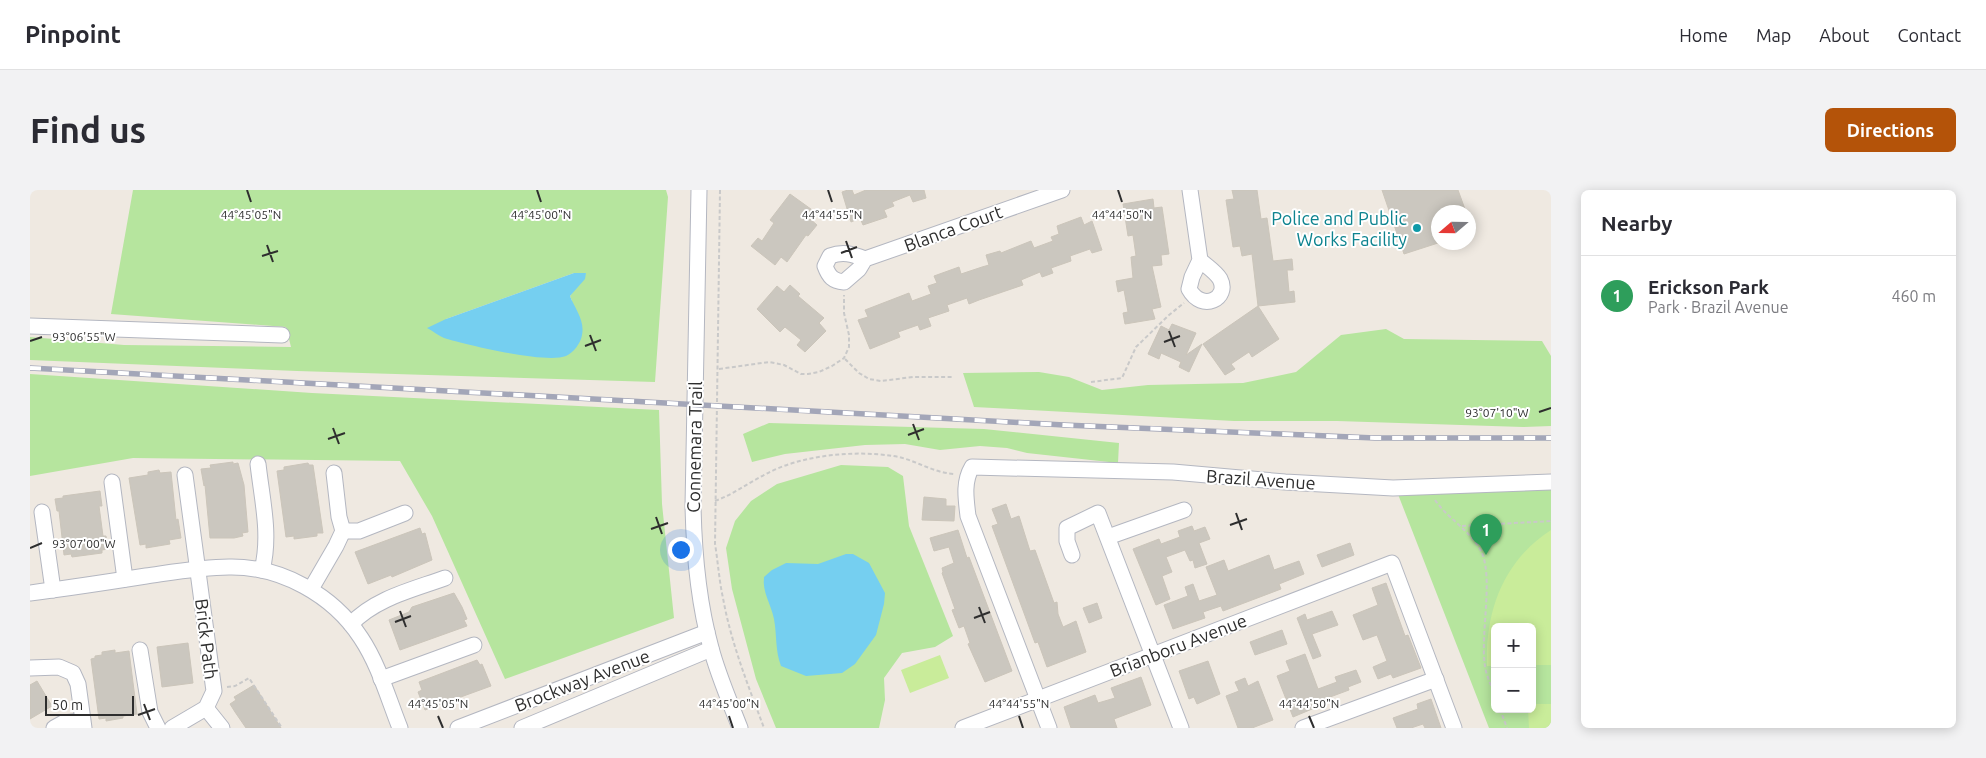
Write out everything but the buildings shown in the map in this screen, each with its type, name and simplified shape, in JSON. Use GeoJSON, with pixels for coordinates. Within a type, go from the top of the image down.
{"type":"FeatureCollection","features":[{"type":"Feature","properties":{"kind":"street","name":"Connemara Trail"},"geometry":{"type":"LineString","coordinates":[[699,190],[693,506],[694,548],[701,603],[711,650],[740,728]]}},
{"type":"Feature","properties":{"kind":"street","name":"Blanca Court"},"geometry":{"type":"LineString","coordinates":[[844,282],[859,269],[865,259],[1040,193],[1062,190]]}},
{"type":"Feature","properties":{"kind":"street"},"geometry":{"type":"LineString","coordinates":[[1190,190],[1200,260],[1189,283],[1189,290],[1193,297],[1199,301],[1208,302],[1220,294],[1222,287],[1215,273],[1200,260]]}},
{"type":"Feature","properties":{"kind":"street"},"geometry":{"type":"LineString","coordinates":[[844,282],[836,282],[829,275],[825,266],[830,256],[840,252],[865,259]]}},
{"type":"Feature","properties":{"kind":"street"},"geometry":{"type":"LineString","coordinates":[[30,326],[282,335]]}},
{"type":"Feature","properties":{"kind":"street"},"geometry":{"type":"LineString","coordinates":[[258,464],[267,532],[266,555],[262,570]]}},
{"type":"Feature","properties":{"kind":"street"},"geometry":{"type":"LineString","coordinates":[[969,471],[966,495],[968,516],[1049,728]]}},
{"type":"Feature","properties":{"kind":"street","name":"Brazil Avenue"},"geometry":{"type":"LineString","coordinates":[[969,471],[1173,472],[1285,482],[1393,488],[1551,482]]}},
{"type":"Feature","properties":{"kind":"street"},"geometry":{"type":"LineString","coordinates":[[311,589],[343,531],[339,517],[334,473]]}},
{"type":"Feature","properties":{"kind":"street","name":"Brick Path"},"geometry":{"type":"LineString","coordinates":[[185,475],[214,689],[206,708]]}},
{"type":"Feature","properties":{"kind":"street"},"geometry":{"type":"LineString","coordinates":[[112,482],[126,579]]}},
{"type":"Feature","properties":{"kind":"street"},"geometry":{"type":"LineString","coordinates":[[1108,537],[1184,510]]}},
{"type":"Feature","properties":{"kind":"street"},"geometry":{"type":"LineString","coordinates":[[42,512],[53,590]]}},
{"type":"Feature","properties":{"kind":"street"},"geometry":{"type":"LineString","coordinates":[[343,531],[359,531],[405,513]]}},
{"type":"Feature","properties":{"kind":"street"},"geometry":{"type":"LineString","coordinates":[[1072,555],[1067,541],[1067,528],[1098,513],[1181,728]]}},
{"type":"Feature","properties":{"kind":"street","name":"Brianboru Avenue"},"geometry":{"type":"LineString","coordinates":[[963,728],[1392,563],[1436,679]]}},
{"type":"Feature","properties":{"kind":"street"},"geometry":{"type":"LineString","coordinates":[[30,593],[198,569],[230,567],[262,570],[298,582],[335,607],[351,624],[368,649],[400,728]]}},
{"type":"Feature","properties":{"kind":"street"},"geometry":{"type":"LineString","coordinates":[[351,624],[361,613],[378,602],[445,578]]}},
{"type":"Feature","properties":{"kind":"street","name":"Brockway Avenue"},"geometry":{"type":"LineString","coordinates":[[458,728],[707,632]]}},
{"type":"Feature","properties":{"kind":"street"},"geometry":{"type":"LineString","coordinates":[[381,679],[474,645]]}},
{"type":"Feature","properties":{"kind":"street"},"geometry":{"type":"LineString","coordinates":[[140,650],[148,705],[158,728]]}},
{"type":"Feature","properties":{"kind":"street","name":"Brockway Avenue"},"geometry":{"type":"LineString","coordinates":[[522,728],[711,650]]}},
{"type":"Feature","properties":{"kind":"street"},"geometry":{"type":"LineString","coordinates":[[30,668],[59,667],[70,670],[76,677],[83,724],[62,723],[54,728]]}},
{"type":"Feature","properties":{"kind":"street"},"geometry":{"type":"LineString","coordinates":[[1303,728],[1436,679],[1454,728]]}},
{"type":"Feature","properties":{"kind":"street"},"geometry":{"type":"LineString","coordinates":[[540,695],[550,718]]}},
{"type":"Feature","properties":{"kind":"street"},"geometry":{"type":"LineString","coordinates":[[172,728],[206,708],[222,728]]}},
{"type":"Feature","properties":{"kind":"path"},"geometry":{"type":"LineString","coordinates":[[720,190],[715,544],[722,598],[734,644],[764,728]]}},
{"type":"Feature","properties":{"kind":"path"},"geometry":{"type":"LineString","coordinates":[[718,369],[769,362],[784,365],[801,374],[808,374],[819,372],[844,358],[849,348],[849,335],[844,313],[844,282]]}},
{"type":"Feature","properties":{"kind":"path"},"geometry":{"type":"LineString","coordinates":[[1091,382],[1122,378],[1136,347],[1169,315],[1193,297]]}},
{"type":"Feature","properties":{"kind":"path"},"geometry":{"type":"LineString","coordinates":[[844,358],[859,373],[869,379],[881,381],[913,377],[952,377]]}},
{"type":"Feature","properties":{"kind":"path"},"geometry":{"type":"LineString","coordinates":[[716,501],[779,467],[805,460],[837,455],[893,456],[909,460],[944,474],[969,471]]}},
{"type":"Feature","properties":{"kind":"path"},"geometry":{"type":"LineString","coordinates":[[1430,487],[1433,498],[1439,506],[1462,526],[1480,550],[1485,565],[1484,659],[1485,668],[1491,684]]}},
{"type":"Feature","properties":{"kind":"path"},"geometry":{"type":"LineString","coordinates":[[1462,526],[1551,521]]}},
{"type":"Feature","properties":{"kind":"path"},"geometry":{"type":"LineString","coordinates":[[214,689],[235,686],[249,678],[282,728]]}},
{"type":"Feature","properties":{"kind":"path"},"geometry":{"type":"LineString","coordinates":[[1501,713],[1507,728]]}},
{"type":"Feature","properties":{"kind":"green space"},"geometry":{"type":"Polygon","coordinates":[[[133,190],[666,190],[668,197],[655,382],[297,371],[30,360],[30,337],[124,345],[291,347],[286,327],[111,314],[133,190]],[[574,273],[446,319],[572,301],[570,296],[586,273],[574,273]]]}},
{"type":"Feature","properties":{"kind":"green space"},"geometry":{"type":"Polygon","coordinates":[[[1386,329],[1404,339],[1542,341],[1551,356],[1551,426],[1523,427],[1337,421],[1234,421],[974,407],[963,373],[1039,372],[1069,377],[1102,390],[1148,385],[1243,383],[1296,372],[1341,335],[1386,329]]]}},
{"type":"Feature","properties":{"kind":"green space"},"geometry":{"type":"Polygon","coordinates":[[[30,374],[312,393],[659,410],[662,504],[674,618],[505,679],[432,516],[400,461],[133,458],[30,476],[30,374]]]}},
{"type":"Feature","properties":{"kind":"green space"},"geometry":{"type":"Polygon","coordinates":[[[769,423],[984,429],[1119,443],[1118,463],[1027,453],[1007,448],[980,446],[940,450],[905,444],[865,445],[785,454],[752,462],[743,434],[769,423]]]}},
{"type":"Feature","properties":{"kind":"green space"},"geometry":{"type":"Polygon","coordinates":[[[841,465],[888,467],[903,476],[909,526],[953,636],[935,647],[902,653],[884,678],[885,700],[879,728],[776,728],[756,679],[732,589],[726,548],[735,521],[751,501],[777,484],[841,465]]]}},
{"type":"Feature","properties":{"kind":"green space"},"geometry":{"type":"Polygon","coordinates":[[[1551,480],[1551,728],[1489,728],[1394,484],[1551,480]]]}},
{"type":"Feature","properties":{"kind":"green space"},"geometry":{"type":"Polygon","coordinates":[[[1551,530],[1551,665],[1536,665],[1536,623],[1491,623],[1491,666],[1487,666],[1489,626],[1500,589],[1520,557],[1551,530]]]}},
{"type":"Feature","properties":{"kind":"green space"},"geometry":{"type":"Polygon","coordinates":[[[940,655],[949,678],[910,693],[901,670],[940,655]]]}},
{"type":"Feature","properties":{"kind":"green space"},"geometry":{"type":"Polygon","coordinates":[[[1536,704],[1551,704],[1551,728],[1529,728],[1528,713],[1536,713],[1536,704]]]}},
{"type":"Feature","properties":{"kind":"water"},"geometry":{"type":"Polygon","coordinates":[[[574,273],[586,273],[585,279],[570,296],[581,319],[583,330],[578,344],[566,356],[542,358],[487,349],[444,338],[427,328],[446,319],[574,273]]]}},
{"type":"Feature","properties":{"kind":"water"},"geometry":{"type":"Polygon","coordinates":[[[846,554],[853,554],[869,563],[885,593],[876,635],[855,664],[842,673],[806,676],[781,666],[773,614],[765,593],[764,577],[772,570],[786,563],[818,564],[846,554]]]}},
{"type":"Feature","properties":{"kind":"railway"},"geometry":{"type":"LineString","coordinates":[[30,368],[1064,425],[1375,438],[1551,438]]}},
{"type":"Feature","properties":{"kind":"place","name":"Police and Public Works Facility"},"geometry":{"type":"Point","coordinates":[1417,228]}},
{"type":"Feature","properties":{"kind":"place","name":"Erickson Park"},"geometry":{"type":"Point","coordinates":[1486,555]}}]}
